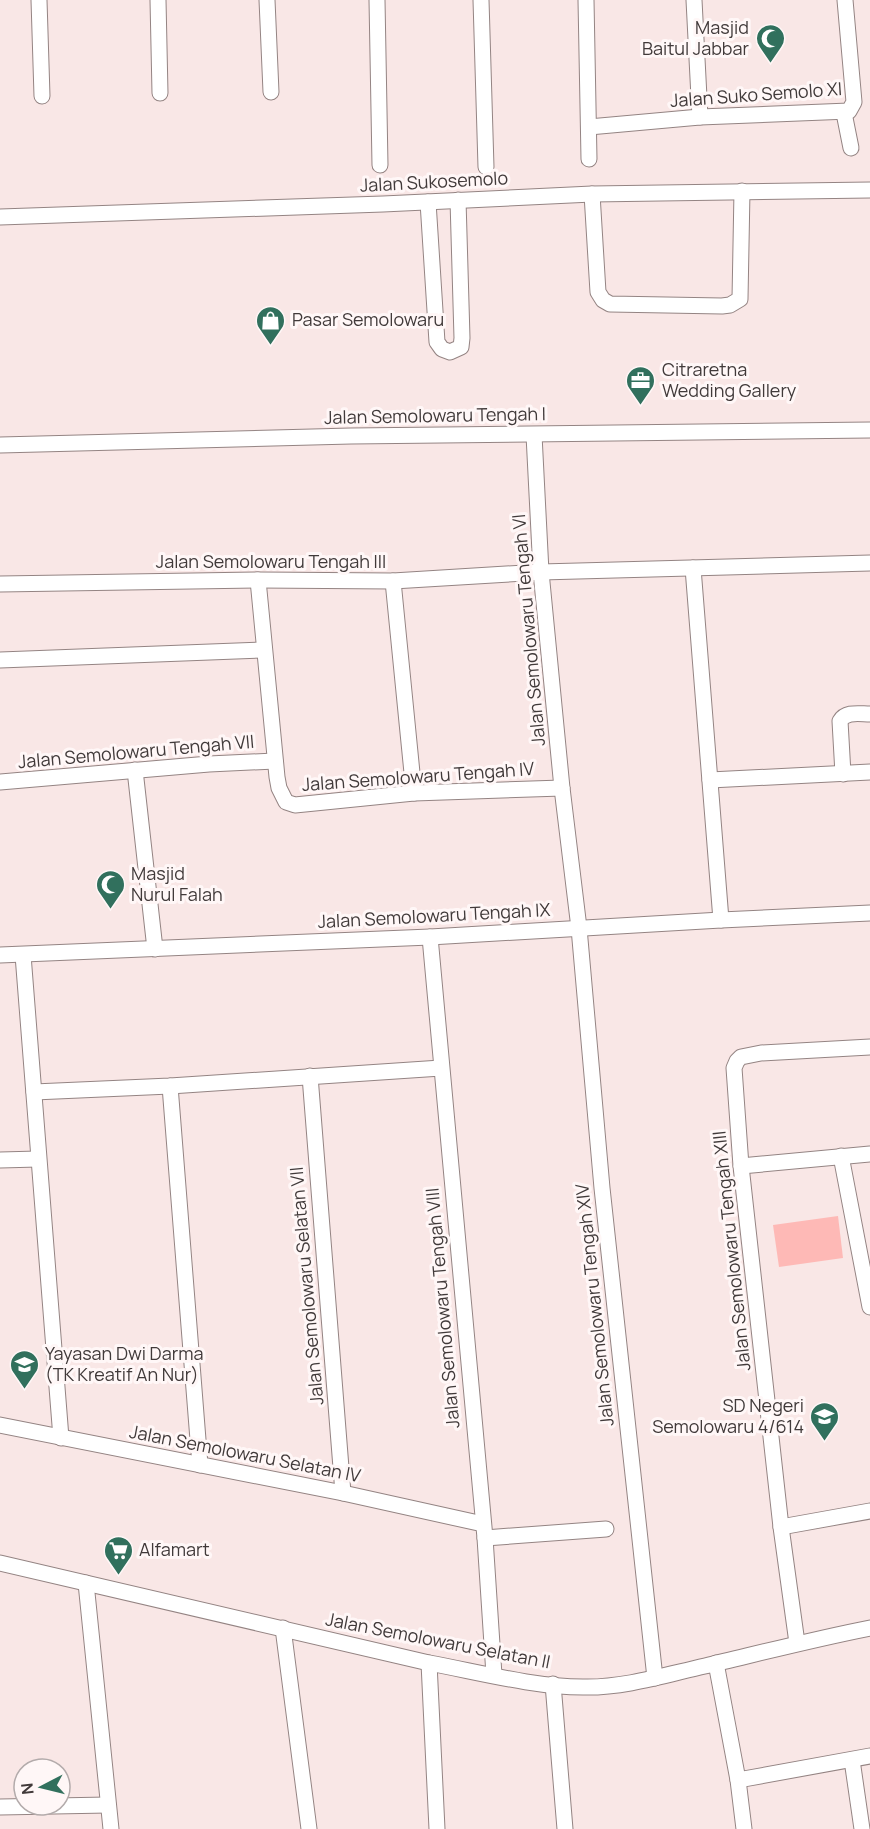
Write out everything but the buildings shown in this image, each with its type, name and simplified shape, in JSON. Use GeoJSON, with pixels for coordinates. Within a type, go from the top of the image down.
{"type":"FeatureCollection","features":[{"type":"Feature","properties":{"kind":"street"},"geometry":{"type":"LineString","coordinates":[[39,0],[42,96]]}},
{"type":"Feature","properties":{"kind":"street"},"geometry":{"type":"LineString","coordinates":[[158,0],[160,93]]}},
{"type":"Feature","properties":{"kind":"street"},"geometry":{"type":"LineString","coordinates":[[267,0],[271,92]]}},
{"type":"Feature","properties":{"kind":"street"},"geometry":{"type":"LineString","coordinates":[[377,0],[380,165]]}},
{"type":"Feature","properties":{"kind":"street"},"geometry":{"type":"LineString","coordinates":[[481,0],[486,167]]}},
{"type":"Feature","properties":{"kind":"street"},"geometry":{"type":"LineString","coordinates":[[586,0],[590,159]]}},
{"type":"Feature","properties":{"kind":"street"},"geometry":{"type":"LineString","coordinates":[[694,0],[700,117]]}},
{"type":"Feature","properties":{"kind":"street","name":"Jalan Suko Semolo XI"},"geometry":{"type":"LineString","coordinates":[[589,127],[700,117],[844,112],[852,109],[854,102],[844,0]]}},
{"type":"Feature","properties":{"kind":"street"},"geometry":{"type":"LineString","coordinates":[[844,112],[851,148]]}},
{"type":"Feature","properties":{"kind":"street","name":"Jalan Sukosemolo"},"geometry":{"type":"LineString","coordinates":[[0,217],[592,194],[870,190]]}},
{"type":"Feature","properties":{"kind":"street"},"geometry":{"type":"LineString","coordinates":[[592,194],[598,292],[603,300],[610,304],[722,306],[735,303],[740,299],[742,191]]}},
{"type":"Feature","properties":{"kind":"street"},"geometry":{"type":"LineString","coordinates":[[428,202],[437,342],[442,349],[450,352],[461,347],[462,338],[458,200]]}},
{"type":"Feature","properties":{"kind":"street","name":"Jalan Semolowaru Tengah I"},"geometry":{"type":"LineString","coordinates":[[0,445],[351,436],[870,430]]}},
{"type":"Feature","properties":{"kind":"street","name":"Jalan Semolowaru Tengah VI"},"geometry":{"type":"LineString","coordinates":[[534,435],[541,572],[562,788],[579,928]]}},
{"type":"Feature","properties":{"kind":"street","name":"Jalan Semolowaru Tengah III"},"geometry":{"type":"LineString","coordinates":[[0,584],[258,580],[393,581],[541,572],[870,563]]}},
{"type":"Feature","properties":{"kind":"street"},"geometry":{"type":"LineString","coordinates":[[693,568],[721,920]]}},
{"type":"Feature","properties":{"kind":"street","name":"Jalan Semolowaru Tengah IV"},"geometry":{"type":"LineString","coordinates":[[258,580],[275,761],[279,788],[286,802],[292,804],[414,794],[562,788]]}},
{"type":"Feature","properties":{"kind":"street"},"geometry":{"type":"LineString","coordinates":[[393,581],[414,794]]}},
{"type":"Feature","properties":{"kind":"street"},"geometry":{"type":"LineString","coordinates":[[0,660],[263,650]]}},
{"type":"Feature","properties":{"kind":"street"},"geometry":{"type":"LineString","coordinates":[[843,774],[840,721],[848,714],[870,714]]}},
{"type":"Feature","properties":{"kind":"street","name":"Jalan Semolowaru Tengah VII"},"geometry":{"type":"LineString","coordinates":[[0,782],[275,761]]}},
{"type":"Feature","properties":{"kind":"street"},"geometry":{"type":"LineString","coordinates":[[135,770],[155,949]]}},
{"type":"Feature","properties":{"kind":"street"},"geometry":{"type":"LineString","coordinates":[[710,780],[870,772]]}},
{"type":"Feature","properties":{"kind":"street","name":"Jalan Semolowaru Tengah IX"},"geometry":{"type":"LineString","coordinates":[[0,955],[430,937],[870,913]]}},
{"type":"Feature","properties":{"kind":"street","name":"Jalan Semolowaru Tengah XIV"},"geometry":{"type":"LineString","coordinates":[[579,928],[602,1188],[655,1678]]}},
{"type":"Feature","properties":{"kind":"street","name":"Jalan Semolowaru Tengah VIII"},"geometry":{"type":"LineString","coordinates":[[430,937],[484,1531],[494,1675]]}},
{"type":"Feature","properties":{"kind":"street"},"geometry":{"type":"LineString","coordinates":[[23,955],[61,1438]]}},
{"type":"Feature","properties":{"kind":"street","name":"Jalan Semolowaru Tengah XIII"},"geometry":{"type":"LineString","coordinates":[[797,1643],[741,1166],[734,1074],[737,1061],[749,1055],[870,1047]]}},
{"type":"Feature","properties":{"kind":"street"},"geometry":{"type":"LineString","coordinates":[[34,1092],[170,1086],[441,1068]]}},
{"type":"Feature","properties":{"kind":"street","name":"Jalan Semolowaru Selatan VII"},"geometry":{"type":"LineString","coordinates":[[310,1076],[343,1493]]}},
{"type":"Feature","properties":{"kind":"street"},"geometry":{"type":"LineString","coordinates":[[170,1086],[200,1465]]}},
{"type":"Feature","properties":{"kind":"street"},"geometry":{"type":"LineString","coordinates":[[741,1166],[870,1154]]}},
{"type":"Feature","properties":{"kind":"street"},"geometry":{"type":"LineString","coordinates":[[841,1156],[870,1307]]}},
{"type":"Feature","properties":{"kind":"street"},"geometry":{"type":"LineString","coordinates":[[0,1160],[38,1159]]}},
{"type":"Feature","properties":{"kind":"street","name":"Jalan Semolowaru Selatan IV"},"geometry":{"type":"LineString","coordinates":[[0,1425],[343,1493],[484,1531],[606,1529]]}},
{"type":"Feature","properties":{"kind":"street"},"geometry":{"type":"LineString","coordinates":[[782,1527],[870,1510]]}},
{"type":"Feature","properties":{"kind":"street","name":"Jalan Semolowaru Selatan II"},"geometry":{"type":"LineString","coordinates":[[0,1563],[429,1663],[582,1687],[614,1686],[655,1678],[797,1643],[870,1628]]}},
{"type":"Feature","properties":{"kind":"street"},"geometry":{"type":"LineString","coordinates":[[86,1583],[111,1829]]}},
{"type":"Feature","properties":{"kind":"street"},"geometry":{"type":"LineString","coordinates":[[283,1628],[309,1829]]}},
{"type":"Feature","properties":{"kind":"street"},"geometry":{"type":"LineString","coordinates":[[429,1663],[437,1829]]}},
{"type":"Feature","properties":{"kind":"street"},"geometry":{"type":"LineString","coordinates":[[716,1663],[738,1780],[744,1829]]}},
{"type":"Feature","properties":{"kind":"street"},"geometry":{"type":"LineString","coordinates":[[553,1684],[565,1829]]}},
{"type":"Feature","properties":{"kind":"street"},"geometry":{"type":"LineString","coordinates":[[738,1780],[870,1756]]}},
{"type":"Feature","properties":{"kind":"street"},"geometry":{"type":"LineString","coordinates":[[852,1760],[862,1829]]}},
{"type":"Feature","properties":{"kind":"street"},"geometry":{"type":"LineString","coordinates":[[0,1807],[108,1805]]}},
{"type":"Feature","properties":{"kind":"shaded area"},"geometry":{"type":"Polygon","coordinates":[[[838,1216],[843,1258],[779,1267],[773,1225],[838,1216]]]}},
{"type":"Feature","properties":{"kind":"place","name":"Masjid Baitul Jabbar"},"geometry":{"type":"Point","coordinates":[770,64]}},
{"type":"Feature","properties":{"kind":"place","name":"Pasar Semolowaru"},"geometry":{"type":"Point","coordinates":[271,346]}},
{"type":"Feature","properties":{"kind":"place","name":"Citraretna Wedding Gallery"},"geometry":{"type":"Point","coordinates":[641,406]}},
{"type":"Feature","properties":{"kind":"place","name":"Masjid Nurul Falah"},"geometry":{"type":"Point","coordinates":[110,910]}},
{"type":"Feature","properties":{"kind":"place","name":"Yayasan Dwi Darma (TK Kreatif An Nur)"},"geometry":{"type":"Point","coordinates":[24,1390]}},
{"type":"Feature","properties":{"kind":"place","name":"SD Negeri Semolowaru 4/614"},"geometry":{"type":"Point","coordinates":[825,1442]}},
{"type":"Feature","properties":{"kind":"place","name":"Alfamart"},"geometry":{"type":"Point","coordinates":[118,1576]}}]}
